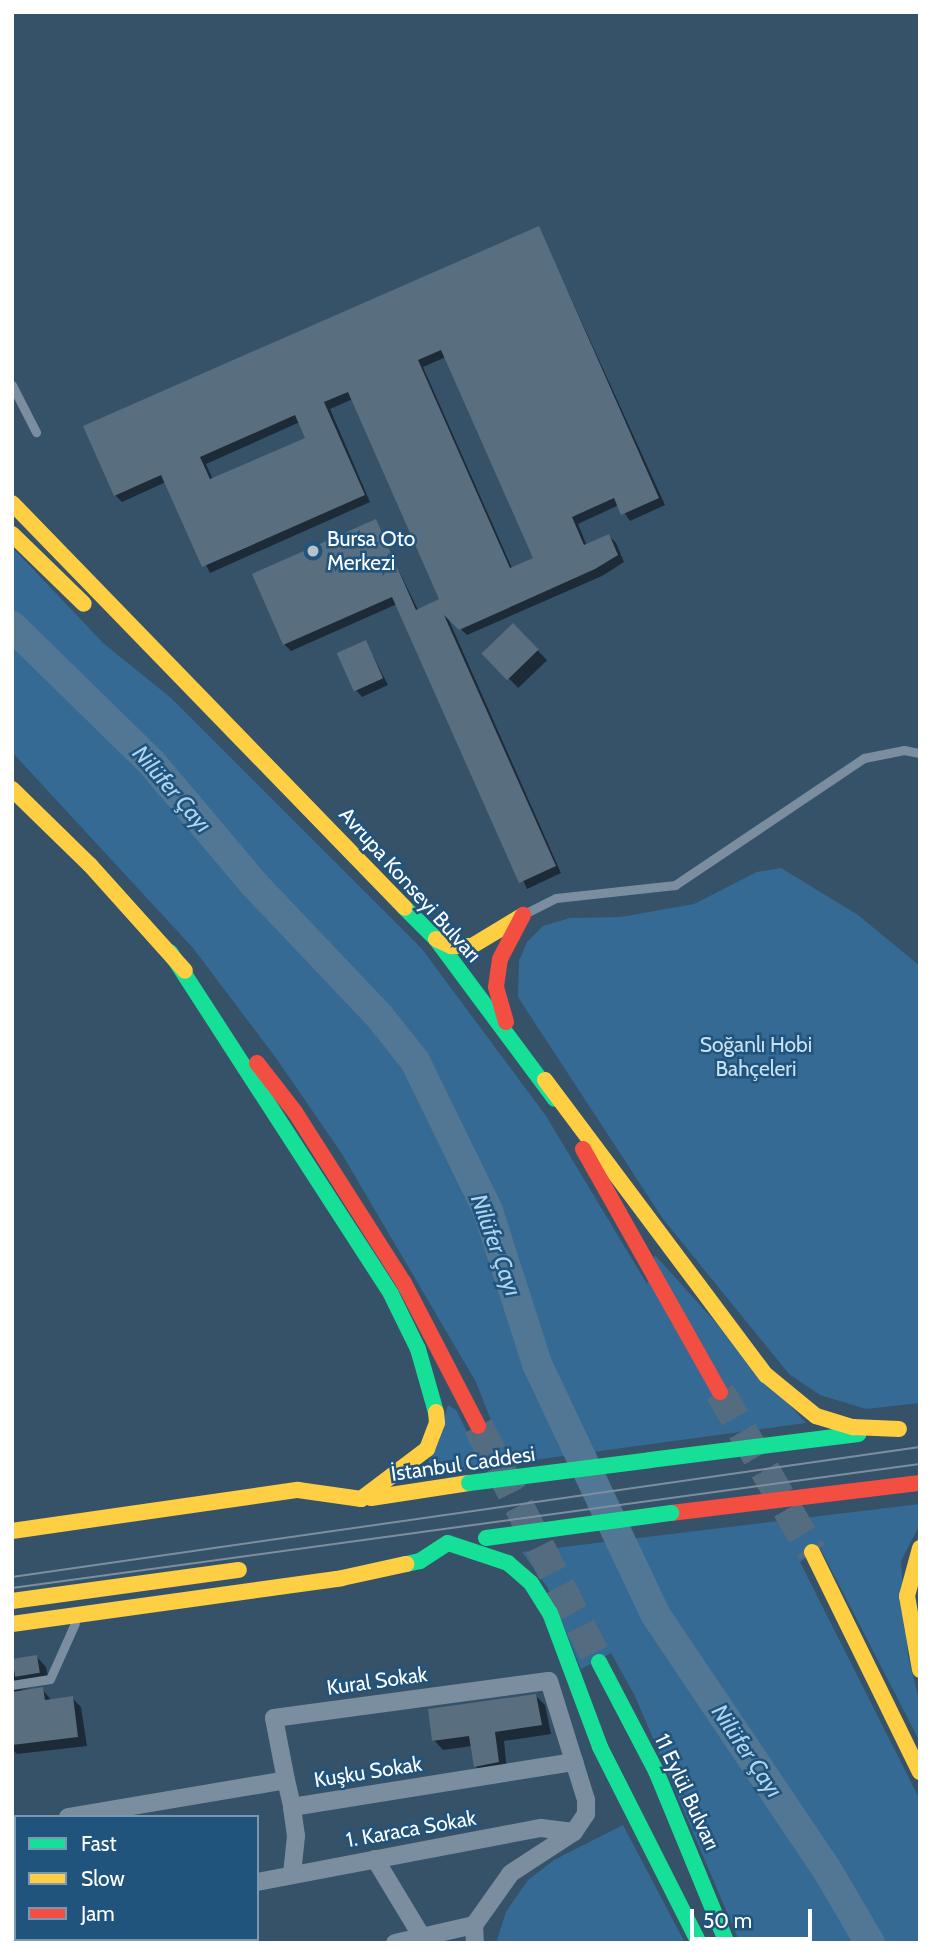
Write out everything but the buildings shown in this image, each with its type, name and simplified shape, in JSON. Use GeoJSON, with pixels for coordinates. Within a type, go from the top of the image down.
{"type":"FeatureCollection","features":[{"type":"Feature","properties":{"kind":"main road","name":"Avrupa Konseyi Bulvarı"},"geometry":{"type":"LineString","coordinates":[[12,503],[436,939],[545,1080],[720,1392]]}},
{"type":"Feature","properties":{"kind":"main road"},"geometry":{"type":"LineString","coordinates":[[12,534],[229,743],[303,800]]}},
{"type":"Feature","properties":{"kind":"main road"},"geometry":{"type":"LineString","coordinates":[[14,791],[170,952],[295,1112],[404,1283],[478,1426]]}},
{"type":"Feature","properties":{"kind":"main road"},"geometry":{"type":"LineString","coordinates":[[436,939],[451,946],[471,946],[523,915]]}},
{"type":"Feature","properties":{"kind":"main road"},"geometry":{"type":"LineString","coordinates":[[509,1033],[496,987],[500,959],[523,915]]}},
{"type":"Feature","properties":{"kind":"main road"},"geometry":{"type":"LineString","coordinates":[[12,1531],[298,1490],[361,1499],[410,1466],[427,1449],[437,1423],[433,1392],[418,1349],[391,1294],[331,1197],[248,1078],[170,952]]}},
{"type":"Feature","properties":{"kind":"main road"},"geometry":{"type":"LineString","coordinates":[[545,1080],[766,1375],[816,1416],[853,1427],[899,1429]]}},
{"type":"Feature","properties":{"kind":"main road","name":"İstanbul Caddesi"},"geometry":{"type":"LineString","coordinates":[[12,1547],[469,1483],[920,1425]]}},
{"type":"Feature","properties":{"kind":"main road"},"geometry":{"type":"LineString","coordinates":[[373,1553],[920,1483]]}},
{"type":"Feature","properties":{"kind":"main road"},"geometry":{"type":"LineString","coordinates":[[12,1624],[377,1572],[420,1561],[448,1543]]}},
{"type":"Feature","properties":{"kind":"main road"},"geometry":{"type":"LineString","coordinates":[[448,1543],[508,1563],[541,1596],[600,1747],[699,1943]]}},
{"type":"Feature","properties":{"kind":"main road"},"geometry":{"type":"LineString","coordinates":[[920,1548],[907,1596],[920,1671]]}},
{"type":"Feature","properties":{"kind":"main road"},"geometry":{"type":"LineString","coordinates":[[812,1552],[920,1772]]}},
{"type":"Feature","properties":{"kind":"main road"},"geometry":{"type":"LineString","coordinates":[[12,1601],[252,1568]]}},
{"type":"Feature","properties":{"kind":"main road","name":"11 Eylül Bulvarı"},"geometry":{"type":"LineString","coordinates":[[599,1662],[656,1771],[727,1943]]}},
{"type":"Feature","properties":{"kind":"street","name":"Kural Sokak"},"geometry":{"type":"LineString","coordinates":[[286,1780],[274,1718],[549,1681],[573,1762]]}},
{"type":"Feature","properties":{"kind":"street","name":"Kuşku Sokak"},"geometry":{"type":"LineString","coordinates":[[88,1815],[129,1811],[286,1780],[292,1807],[573,1762]]}},
{"type":"Feature","properties":{"kind":"street"},"geometry":{"type":"LineString","coordinates":[[395,1943],[422,1937],[475,1934],[511,1873],[574,1832],[586,1814],[586,1800],[573,1762]]}},
{"type":"Feature","properties":{"kind":"street"},"geometry":{"type":"LineString","coordinates":[[292,1807],[296,1836],[292,1874]]}},
{"type":"Feature","properties":{"kind":"street","name":"1. Karaca Sokak"},"geometry":{"type":"LineString","coordinates":[[259,1882],[541,1828],[574,1832]]}},
{"type":"Feature","properties":{"kind":"street"},"geometry":{"type":"LineString","coordinates":[[376,1859],[422,1937]]}},
{"type":"Feature","properties":{"kind":"lane"},"geometry":{"type":"LineString","coordinates":[[12,385],[36,432]]}},
{"type":"Feature","properties":{"kind":"lane"},"geometry":{"type":"LineString","coordinates":[[523,915],[556,898],[675,885],[864,758],[904,750],[920,753]]}},
{"type":"Feature","properties":{"kind":"lane"},"geometry":{"type":"LineString","coordinates":[[12,1685],[50,1679],[79,1615]]}},
{"type":"Feature","properties":{"kind":"green space"},"geometry":{"type":"Polygon","coordinates":[[[12,547],[103,643],[171,698],[422,949],[546,1116],[647,1284],[655,1255],[806,1423],[424,1475],[448,1405],[456,1410],[467,1432],[492,1423],[476,1382],[342,1154],[276,1058],[193,948],[12,752],[12,547]]]}},
{"type":"Feature","properties":{"kind":"green space","name":"Soğanlı Hobi Bahçeleri"},"geometry":{"type":"Polygon","coordinates":[[[781,868],[858,915],[920,966],[920,1403],[866,1409],[820,1395],[789,1374],[663,1219],[518,997],[519,961],[527,942],[543,926],[570,918],[621,917],[694,904],[757,872],[781,868]]]}},
{"type":"Feature","properties":{"kind":"green space"},"geometry":{"type":"Polygon","coordinates":[[[920,1504],[920,1524],[901,1561],[908,1656],[920,1704],[920,1742],[820,1548],[800,1562],[920,1800],[920,1943],[740,1943],[635,1696],[611,1653],[581,1669],[548,1588],[522,1552],[920,1504]]]}},
{"type":"Feature","properties":{"kind":"green space"},"geometry":{"type":"Polygon","coordinates":[[[623,1825],[685,1943],[496,1943],[506,1912],[528,1880],[554,1860],[623,1825]]]}},
{"type":"Feature","properties":{"kind":"waterway","name":"Nilüfer Çayı"},"geometry":{"type":"LineString","coordinates":[[12,626],[151,762],[254,884],[380,1017],[415,1061],[488,1211],[537,1364],[655,1614],[826,1868],[870,1943]]}},
{"type":"Feature","properties":{"kind":"tunnel"},"geometry":{"type":"LineString","coordinates":[[720,1392],[812,1552]]}},
{"type":"Feature","properties":{"kind":"tunnel"},"geometry":{"type":"LineString","coordinates":[[478,1426],[599,1662]]}},
{"type":"Feature","properties":{"kind":"tram line"},"geometry":{"type":"LineString","coordinates":[[12,1577],[920,1447]]}},
{"type":"Feature","properties":{"kind":"tram line"},"geometry":{"type":"LineString","coordinates":[[12,1588],[920,1464]]}},
{"type":"Feature","properties":{"kind":"traffic: fast"},"geometry":{"type":"LineString","coordinates":[[405,908],[436,939],[555,1099]]}},
{"type":"Feature","properties":{"kind":"traffic: fast"},"geometry":{"type":"LineString","coordinates":[[170,952],[391,1294],[418,1349],[436,1412]]}},
{"type":"Feature","properties":{"kind":"traffic: fast"},"geometry":{"type":"LineString","coordinates":[[650,1460],[858,1434]]}},
{"type":"Feature","properties":{"kind":"traffic: fast"},"geometry":{"type":"LineString","coordinates":[[469,1483],[650,1460]]}},
{"type":"Feature","properties":{"kind":"traffic: fast"},"geometry":{"type":"LineString","coordinates":[[486,1538],[671,1513]]}},
{"type":"Feature","properties":{"kind":"traffic: fast"},"geometry":{"type":"LineString","coordinates":[[406,1564],[420,1561],[448,1543],[508,1563],[531,1583],[550,1613],[600,1747],[699,1943]]}},
{"type":"Feature","properties":{"kind":"traffic: fast"},"geometry":{"type":"LineString","coordinates":[[599,1662],[656,1771],[727,1943]]}},
{"type":"Feature","properties":{"kind":"traffic: slow"},"geometry":{"type":"LineString","coordinates":[[12,503],[405,908]]}},
{"type":"Feature","properties":{"kind":"traffic: slow"},"geometry":{"type":"LineString","coordinates":[[12,534],[84,604]]}},
{"type":"Feature","properties":{"kind":"traffic: slow"},"geometry":{"type":"LineString","coordinates":[[12,789],[90,865],[185,971]]}},
{"type":"Feature","properties":{"kind":"traffic: slow"},"geometry":{"type":"LineString","coordinates":[[436,939],[451,946],[472,946],[520,917]]}},
{"type":"Feature","properties":{"kind":"traffic: slow"},"geometry":{"type":"LineString","coordinates":[[545,1080],[766,1375],[816,1416],[853,1427],[899,1429]]}},
{"type":"Feature","properties":{"kind":"traffic: slow"},"geometry":{"type":"LineString","coordinates":[[12,1531],[298,1490],[361,1499],[427,1449],[437,1423],[436,1412]]}},
{"type":"Feature","properties":{"kind":"traffic: slow"},"geometry":{"type":"LineString","coordinates":[[371,1498],[469,1483]]}},
{"type":"Feature","properties":{"kind":"traffic: slow"},"geometry":{"type":"LineString","coordinates":[[920,1548],[907,1596],[920,1670]]}},
{"type":"Feature","properties":{"kind":"traffic: slow"},"geometry":{"type":"LineString","coordinates":[[812,1552],[920,1772]]}},
{"type":"Feature","properties":{"kind":"traffic: slow"},"geometry":{"type":"LineString","coordinates":[[12,1624],[342,1578],[406,1564]]}},
{"type":"Feature","properties":{"kind":"traffic: slow"},"geometry":{"type":"LineString","coordinates":[[12,1601],[239,1570]]}},
{"type":"Feature","properties":{"kind":"traffic: jam"},"geometry":{"type":"LineString","coordinates":[[506,1022],[496,987],[500,959],[523,915]]}},
{"type":"Feature","properties":{"kind":"traffic: jam"},"geometry":{"type":"LineString","coordinates":[[257,1063],[295,1112],[404,1283],[478,1426]]}},
{"type":"Feature","properties":{"kind":"traffic: jam"},"geometry":{"type":"LineString","coordinates":[[583,1149],[720,1392]]}},
{"type":"Feature","properties":{"kind":"traffic: jam"},"geometry":{"type":"LineString","coordinates":[[671,1513],[920,1483]]}},
{"type":"Feature","properties":{"kind":"place","name":"Bursa Oto Merkezi"},"geometry":{"type":"Point","coordinates":[313,551]}}]}
